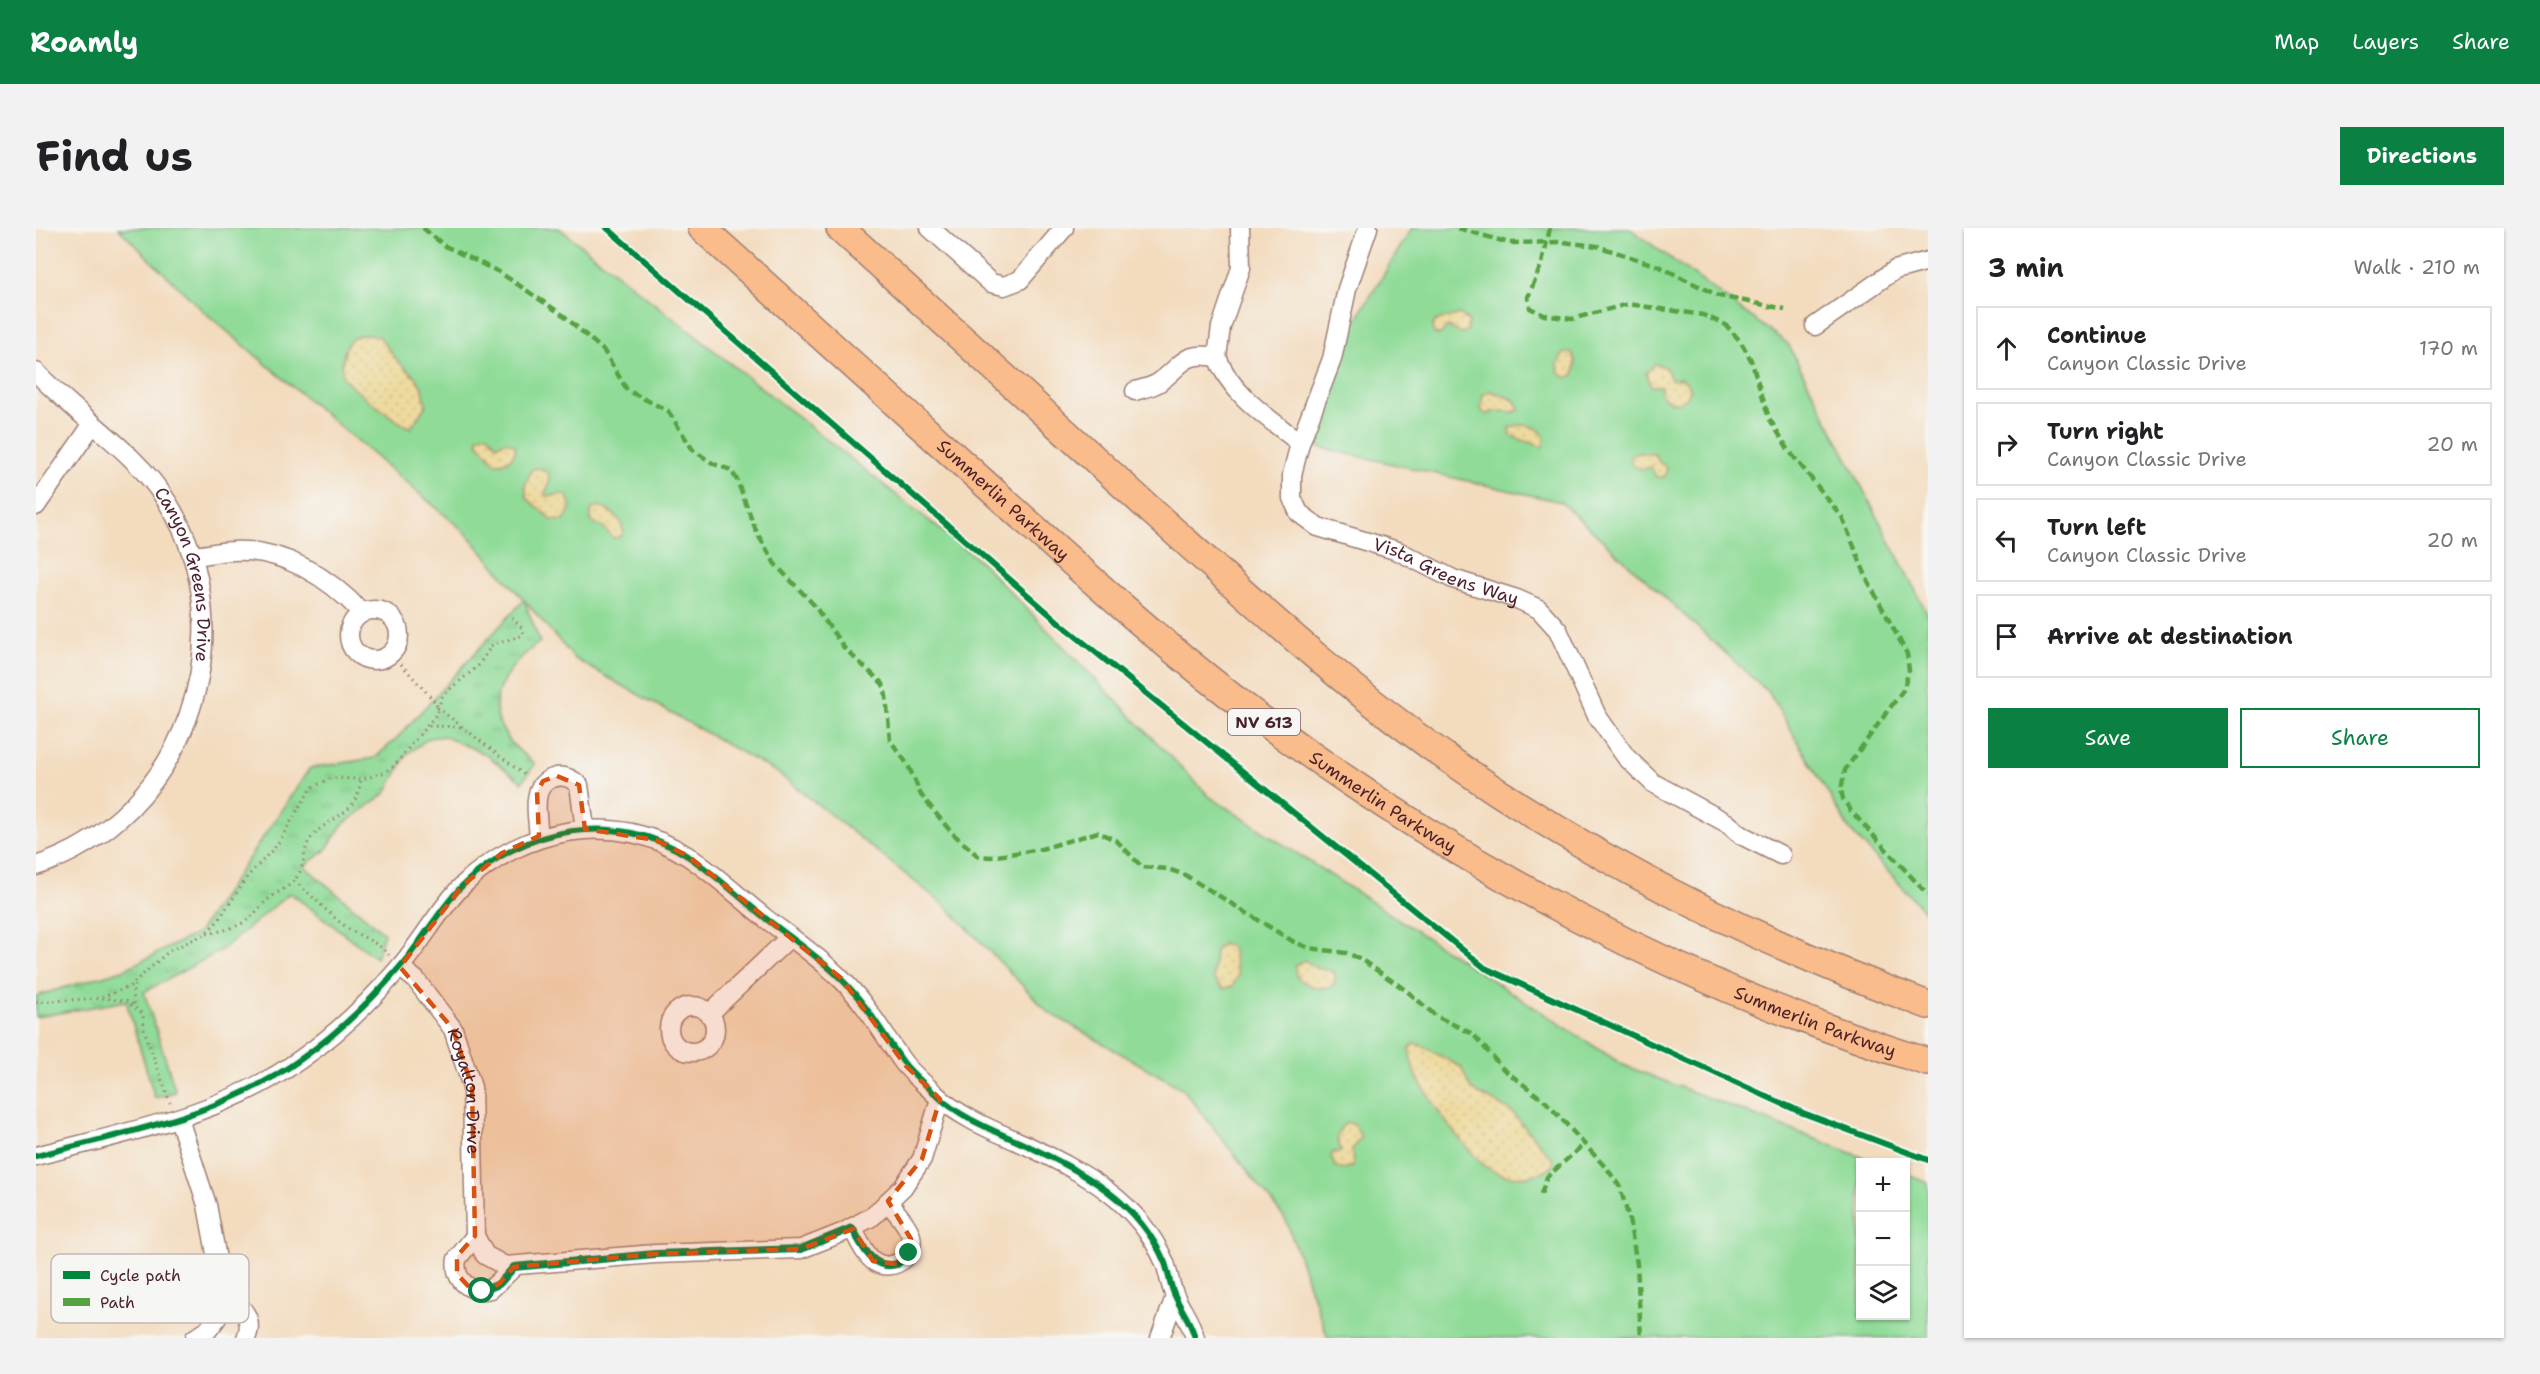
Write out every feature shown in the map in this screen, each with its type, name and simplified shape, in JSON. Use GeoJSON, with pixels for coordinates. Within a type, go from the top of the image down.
{"type":"FeatureCollection","features":[{"type":"Feature","properties":{"kind":"highway","name":"Summerlin Parkway"},"geometry":{"type":"LineString","coordinates":[[702,228],[1123,609],[1250,711],[1350,782],[1490,869],[1617,936],[1758,1000],[1928,1062]]}},
{"type":"Feature","properties":{"kind":"highway"},"geometry":{"type":"LineString","coordinates":[[840,228],[1237,587],[1344,680],[1452,762],[1589,849],[1676,896],[1792,952],[1928,1005]]}},
{"type":"Feature","properties":{"kind":"street"},"geometry":{"type":"LineString","coordinates":[[930,228],[991,283],[1004,286],[1020,280],[1064,228]]}},
{"type":"Feature","properties":{"kind":"street"},"geometry":{"type":"LineString","coordinates":[[1240,228],[1241,268],[1221,327],[1217,357],[1227,378],[1248,401],[1300,443]]}},
{"type":"Feature","properties":{"kind":"street","name":"Vista Greens Way"},"geometry":{"type":"LineString","coordinates":[[1368,228],[1347,289],[1332,359],[1300,443],[1292,475],[1292,498],[1299,513],[1318,526],[1398,551],[1454,579],[1517,598],[1539,609],[1558,630],[1597,716],[1626,757],[1653,783],[1727,823],[1741,835],[1780,855]]}},
{"type":"Feature","properties":{"kind":"street"},"geometry":{"type":"LineString","coordinates":[[1815,326],[1895,270],[1928,261]]}},
{"type":"Feature","properties":{"kind":"street"},"geometry":{"type":"LineString","coordinates":[[1135,391],[1157,383],[1184,359],[1199,354],[1217,357]]}},
{"type":"Feature","properties":{"kind":"street","name":"Canyon Greens Drive"},"geometry":{"type":"LineString","coordinates":[[36,372],[60,398],[145,472],[168,503],[192,556],[203,608],[204,651],[198,689],[185,730],[164,768],[138,802],[92,841],[53,861],[36,866]]}},
{"type":"Feature","properties":{"kind":"street"},"geometry":{"type":"LineString","coordinates":[[36,506],[92,425]]}},
{"type":"Feature","properties":{"kind":"street"},"geometry":{"type":"LineString","coordinates":[[192,556],[234,551],[263,553],[301,565],[345,594],[362,613]]}},
{"type":"Feature","properties":{"kind":"street"},"geometry":{"type":"LineString","coordinates":[[382,611],[393,620],[399,638],[391,653],[380,659],[370,660],[354,650],[349,632],[352,623],[362,613],[382,611]]}},
{"type":"Feature","properties":{"kind":"street"},"geometry":{"type":"LineString","coordinates":[[539,837],[537,792],[543,781],[557,776],[573,779],[579,785],[585,829]]}},
{"type":"Feature","properties":{"kind":"street"},"geometry":{"type":"LineString","coordinates":[[36,1156],[179,1119],[231,1099],[266,1082],[301,1060],[345,1025],[400,967],[462,886],[502,853],[539,837],[585,829],[621,831],[647,838],[688,856],[841,978],[868,1010],[906,1066],[940,1099],[974,1121],[1083,1172],[1108,1189],[1140,1220],[1164,1262],[1175,1297],[1191,1321],[1195,1338]]}},
{"type":"Feature","properties":{"kind":"street"},"geometry":{"type":"LineString","coordinates":[[709,1014],[790,937]]}},
{"type":"Feature","properties":{"kind":"street","name":"Royalton Drive"},"geometry":{"type":"LineString","coordinates":[[400,967],[416,980],[453,1029],[472,1087],[475,1236]]}},
{"type":"Feature","properties":{"kind":"street"},"geometry":{"type":"LineString","coordinates":[[514,1267],[491,1289],[478,1290],[465,1284],[458,1274],[457,1258],[475,1236],[480,1248],[489,1258],[501,1265],[514,1267],[655,1254],[801,1249],[852,1228],[873,1216],[903,1187],[922,1159],[940,1099]]}},
{"type":"Feature","properties":{"kind":"street"},"geometry":{"type":"LineString","coordinates":[[179,1119],[207,1204],[217,1254]]}},
{"type":"Feature","properties":{"kind":"street"},"geometry":{"type":"LineString","coordinates":[[852,1228],[876,1262],[889,1266],[902,1261],[910,1250],[911,1236],[888,1201]]}},
{"type":"Feature","properties":{"kind":"street"},"geometry":{"type":"LineString","coordinates":[[1160,1338],[1175,1297]]}},
{"type":"Feature","properties":{"kind":"street"},"geometry":{"type":"LineString","coordinates":[[246,1338],[249,1322]]}},
{"type":"Feature","properties":{"kind":"street"},"geometry":{"type":"LineString","coordinates":[[197,1338],[212,1323]]}},
{"type":"Feature","properties":{"kind":"path"},"geometry":{"type":"LineString","coordinates":[[205,934],[248,876],[277,846],[311,788],[331,778],[374,777],[394,766],[436,717],[443,695],[478,666],[492,645],[523,635],[523,629],[512,618]]}},
{"type":"Feature","properties":{"kind":"path"},"geometry":{"type":"LineString","coordinates":[[391,653],[438,708],[539,786]]}},
{"type":"Feature","properties":{"kind":"path"},"geometry":{"type":"LineString","coordinates":[[429,726],[465,727]]}},
{"type":"Feature","properties":{"kind":"path"},"geometry":{"type":"LineString","coordinates":[[100,998],[129,987],[169,951],[205,934],[236,927],[245,922],[267,900],[294,881],[302,868],[307,843],[315,833],[352,807],[359,795],[361,779]]}},
{"type":"Feature","properties":{"kind":"path"},"geometry":{"type":"LineString","coordinates":[[294,881],[346,928],[375,942],[400,967]]}},
{"type":"Feature","properties":{"kind":"path"},"geometry":{"type":"LineString","coordinates":[[135,1005],[133,990],[138,979]]}},
{"type":"Feature","properties":{"kind":"path"},"geometry":{"type":"LineString","coordinates":[[36,1002],[100,998],[126,1001],[135,1005],[143,1014],[144,1030],[167,1098],[179,1119]]}},
{"type":"Feature","properties":{"kind":"highlighted area"},"geometry":{"type":"Polygon","coordinates":[[[557,776],[579,785],[585,829],[656,840],[688,856],[841,978],[906,1066],[940,1099],[922,1159],[888,1201],[911,1239],[909,1253],[897,1264],[873,1261],[853,1229],[801,1249],[655,1254],[514,1267],[499,1284],[485,1290],[470,1288],[457,1274],[457,1256],[475,1236],[472,1087],[453,1029],[400,967],[462,886],[502,853],[539,836],[537,792],[543,781],[557,776]]]}},
{"type":"Feature","properties":{"kind":"green space"},"geometry":{"type":"Polygon","coordinates":[[[118,228],[559,228],[980,561],[1210,797],[1623,1065],[1865,1158],[1856,1158],[1856,1320],[1910,1320],[1910,1176],[1928,1183],[1928,1338],[1328,1338],[1286,1220],[1183,1089],[1048,1012],[948,908],[778,773],[575,659],[466,533],[202,310],[118,228]]]}},
{"type":"Feature","properties":{"kind":"green space"},"geometry":{"type":"Polygon","coordinates":[[[1412,228],[1629,228],[1788,344],[1928,615],[1928,915],[1849,829],[1769,693],[1561,502],[1300,443],[1332,359],[1412,228]]]}},
{"type":"Feature","properties":{"kind":"green space"},"geometry":{"type":"Polygon","coordinates":[[[524,600],[540,642],[517,662],[501,686],[497,699],[497,712],[501,727],[510,741],[535,764],[522,782],[485,754],[444,736],[429,738],[407,754],[386,793],[342,825],[326,850],[304,866],[384,933],[376,958],[290,893],[220,951],[144,992],[176,1092],[155,1098],[126,1001],[36,1017],[36,996],[123,970],[198,933],[310,768],[375,758],[397,738],[524,600]]]}},
{"type":"Feature","properties":{"kind":"sand"},"geometry":{"type":"Polygon","coordinates":[[[1460,314],[1469,322],[1467,331],[1461,333],[1448,327],[1439,335],[1434,334],[1432,328],[1435,321],[1460,314]]]}},
{"type":"Feature","properties":{"kind":"sand"},"geometry":{"type":"Polygon","coordinates":[[[361,335],[379,336],[423,389],[426,405],[411,428],[376,406],[344,378],[342,367],[346,348],[351,340],[361,335]]]}},
{"type":"Feature","properties":{"kind":"sand"},"geometry":{"type":"Polygon","coordinates":[[[1572,352],[1576,362],[1574,375],[1566,378],[1559,373],[1558,364],[1563,354],[1572,352]]]}},
{"type":"Feature","properties":{"kind":"sand"},"geometry":{"type":"Polygon","coordinates":[[[1655,364],[1666,367],[1671,380],[1680,378],[1687,383],[1690,390],[1687,398],[1680,402],[1670,401],[1661,394],[1661,386],[1651,386],[1646,373],[1655,364]]]}},
{"type":"Feature","properties":{"kind":"sand"},"geometry":{"type":"Polygon","coordinates":[[[1490,391],[1513,399],[1520,409],[1515,412],[1496,411],[1487,415],[1481,410],[1483,394],[1490,391]]]}},
{"type":"Feature","properties":{"kind":"sand"},"geometry":{"type":"Polygon","coordinates":[[[1519,425],[1532,426],[1538,430],[1545,440],[1542,447],[1511,436],[1510,428],[1519,425]]]}},
{"type":"Feature","properties":{"kind":"sand"},"geometry":{"type":"Polygon","coordinates":[[[487,434],[497,445],[506,441],[515,445],[513,456],[503,462],[495,463],[478,443],[478,437],[487,434]]]}},
{"type":"Feature","properties":{"kind":"sand"},"geometry":{"type":"Polygon","coordinates":[[[1634,453],[1655,454],[1659,462],[1667,468],[1665,477],[1656,477],[1651,467],[1642,469],[1633,466],[1630,459],[1634,453]]]}},
{"type":"Feature","properties":{"kind":"sand"},"geometry":{"type":"Polygon","coordinates":[[[539,468],[547,472],[550,478],[545,493],[547,497],[562,494],[567,496],[571,507],[564,521],[552,520],[527,498],[525,485],[532,469],[539,468]]]}},
{"type":"Feature","properties":{"kind":"sand"},"geometry":{"type":"Polygon","coordinates":[[[599,506],[620,521],[622,536],[613,538],[604,528],[591,521],[591,510],[599,506]]]}},
{"type":"Feature","properties":{"kind":"sand"},"geometry":{"type":"Polygon","coordinates":[[[1222,944],[1232,947],[1238,976],[1233,986],[1223,989],[1213,978],[1215,950],[1222,944]]]}},
{"type":"Feature","properties":{"kind":"sand"},"geometry":{"type":"Polygon","coordinates":[[[1304,960],[1316,968],[1332,971],[1336,977],[1333,986],[1323,988],[1313,986],[1296,976],[1295,966],[1304,960]]]}},
{"type":"Feature","properties":{"kind":"sand"},"geometry":{"type":"Polygon","coordinates":[[[1414,1044],[1421,1045],[1461,1067],[1471,1089],[1512,1112],[1554,1161],[1554,1165],[1538,1174],[1520,1177],[1501,1174],[1485,1166],[1451,1128],[1426,1092],[1411,1060],[1410,1048],[1414,1044]]]}},
{"type":"Feature","properties":{"kind":"sand"},"geometry":{"type":"Polygon","coordinates":[[[1347,1123],[1354,1124],[1361,1137],[1352,1150],[1353,1166],[1343,1170],[1335,1166],[1331,1156],[1333,1152],[1341,1152],[1337,1137],[1342,1126],[1347,1123]]]}},
{"type":"Feature","properties":{"kind":"marked path"},"geometry":{"type":"LineString","coordinates":[[423,228],[445,246],[499,272],[563,315],[604,351],[627,390],[668,411],[693,450],[714,464],[731,470],[757,533],[775,564],[814,605],[845,649],[883,684],[890,740],[908,765],[921,795],[951,832],[978,856],[991,857],[1041,849],[1098,832],[1117,841],[1142,867],[1168,869],[1185,875],[1294,942],[1309,948],[1346,953],[1359,958],[1407,991],[1436,1016],[1473,1034],[1502,1068],[1546,1102],[1608,1170],[1620,1187],[1629,1219],[1637,1264],[1641,1338]]}},
{"type":"Feature","properties":{"kind":"marked path"},"geometry":{"type":"LineString","coordinates":[[1458,228],[1509,243],[1563,242],[1597,246],[1658,266],[1719,296],[1785,309]]}},
{"type":"Feature","properties":{"kind":"marked path"},"geometry":{"type":"LineString","coordinates":[[1550,228],[1542,263],[1528,297],[1530,308],[1544,315],[1572,319],[1628,304],[1703,315],[1726,325],[1741,342],[1751,360],[1769,418],[1790,452],[1842,517],[1868,581],[1907,654],[1909,671],[1903,690],[1845,770],[1841,790],[1843,799],[1851,811],[1928,895]]}},
{"type":"Feature","properties":{"kind":"marked path"},"geometry":{"type":"LineString","coordinates":[[1541,1194],[1547,1177],[1583,1145]]}},
{"type":"Feature","properties":{"kind":"cycle path"},"geometry":{"type":"LineString","coordinates":[[607,228],[1062,625],[1485,968],[1803,1113],[1928,1160]]}},
{"type":"Feature","properties":{"kind":"cycle path"},"geometry":{"type":"LineString","coordinates":[[36,1156],[139,1130],[207,1108],[271,1078],[315,1049],[365,1005],[407,958],[454,894],[487,865],[514,849],[542,838],[572,831],[602,829],[632,833],[661,842],[689,857],[823,962],[858,998],[907,1066],[945,1103],[978,1123],[1068,1166],[1124,1205],[1154,1241],[1165,1263],[1174,1294],[1195,1338]]}},
{"type":"Feature","properties":{"kind":"route"},"geometry":{"type":"LineString","coordinates":[[482,1291],[499,1284],[514,1267],[655,1254],[801,1249],[852,1228],[871,1259],[878,1264],[886,1266],[897,1264],[909,1253]]}}]}
